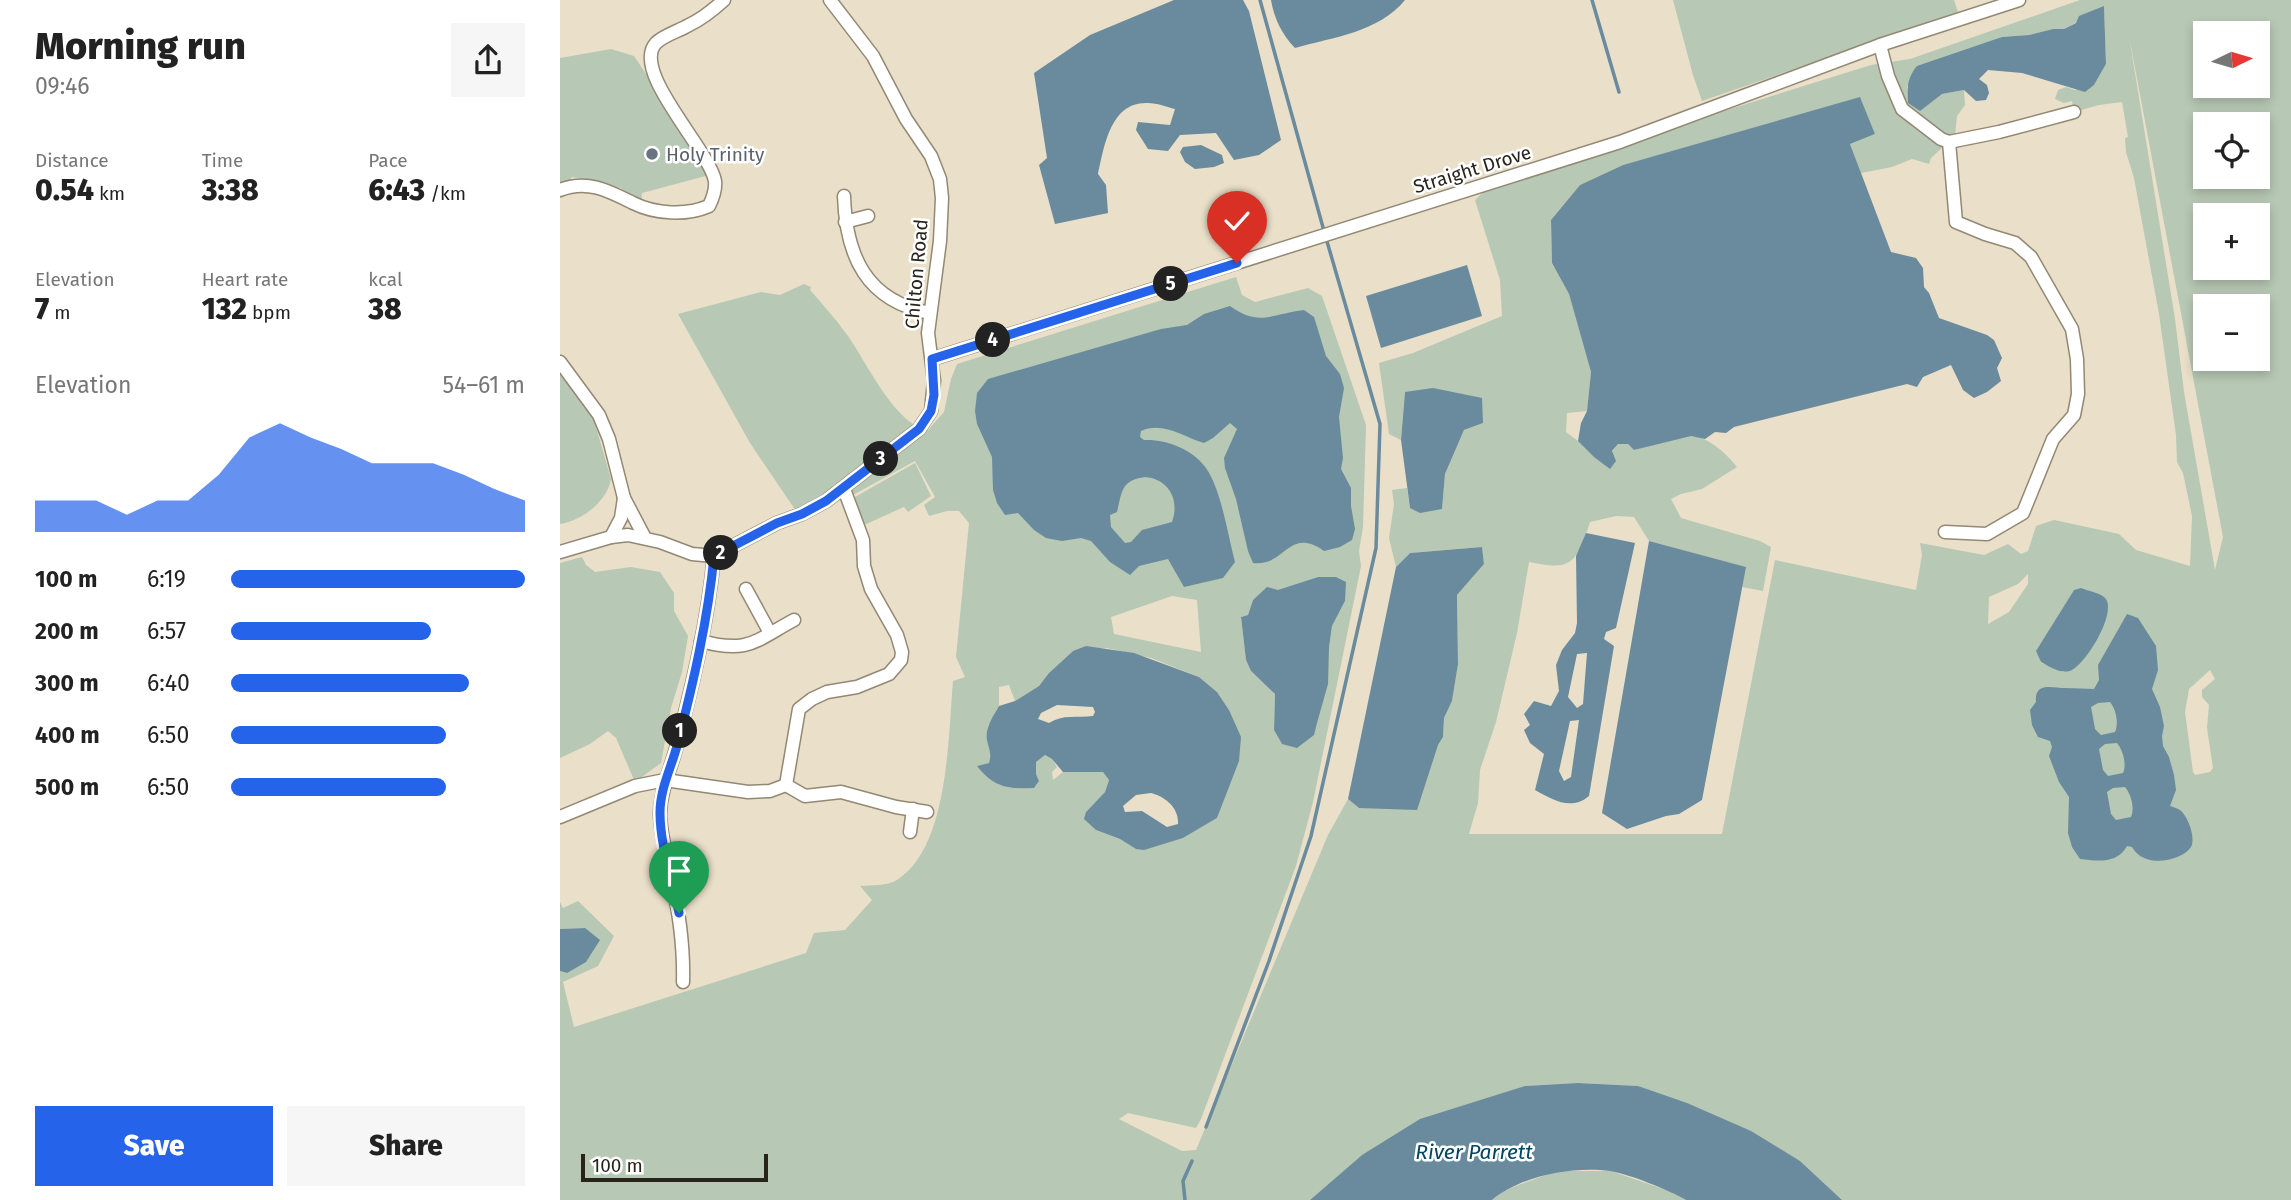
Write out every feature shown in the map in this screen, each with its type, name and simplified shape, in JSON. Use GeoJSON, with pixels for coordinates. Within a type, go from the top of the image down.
{"type":"FeatureCollection","features":[{"type":"Feature","properties":{"kind":"street"},"geometry":{"type":"LineString","coordinates":[[560,190],[571,186],[593,186],[652,210],[683,212],[709,206],[715,192],[713,174],[660,87],[650,61],[651,52],[657,43],[690,25],[724,0]]}},
{"type":"Feature","properties":{"kind":"street","name":"Chilton Road"},"geometry":{"type":"LineString","coordinates":[[714,556],[777,523],[802,514],[844,489],[925,422],[931,411],[934,395],[928,332],[939,252],[942,198],[940,179],[931,156],[906,119],[873,56],[830,0]]}},
{"type":"Feature","properties":{"kind":"street","name":"Straight Drove"},"geometry":{"type":"LineString","coordinates":[[932,359],[1620,142],[1880,45],[2019,0]]}},
{"type":"Feature","properties":{"kind":"street"},"geometry":{"type":"LineString","coordinates":[[1880,45],[1888,76],[1902,109],[1941,139],[1949,142],[2074,112]]}},
{"type":"Feature","properties":{"kind":"street"},"geometry":{"type":"LineString","coordinates":[[1945,533],[1987,534],[2023,513],[2053,439],[2074,415],[2078,394],[2073,329],[2031,257],[2015,243],[1956,222],[1949,142]]}},
{"type":"Feature","properties":{"kind":"street"},"geometry":{"type":"LineString","coordinates":[[844,196],[847,234],[855,256],[872,283],[903,306],[930,313]]}},
{"type":"Feature","properties":{"kind":"street"},"geometry":{"type":"LineString","coordinates":[[845,222],[868,216]]}},
{"type":"Feature","properties":{"kind":"street"},"geometry":{"type":"LineString","coordinates":[[560,362],[599,415],[624,498],[645,538]]}},
{"type":"Feature","properties":{"kind":"street"},"geometry":{"type":"LineString","coordinates":[[786,785],[799,709],[811,699],[827,692],[857,687],[889,674],[901,660],[902,652],[897,635],[871,589],[864,566],[863,540],[844,489]]}},
{"type":"Feature","properties":{"kind":"street"},"geometry":{"type":"LineString","coordinates":[[611,537],[621,518],[624,498]]}},
{"type":"Feature","properties":{"kind":"street"},"geometry":{"type":"LineString","coordinates":[[560,552],[611,537],[628,535],[692,554],[714,556],[711,594],[677,746],[665,780],[660,811],[661,830],[679,913],[684,958],[683,982]]}},
{"type":"Feature","properties":{"kind":"street"},"geometry":{"type":"LineString","coordinates":[[747,589],[770,634]]}},
{"type":"Feature","properties":{"kind":"street"},"geometry":{"type":"LineString","coordinates":[[701,641],[724,648],[743,648],[794,620]]}},
{"type":"Feature","properties":{"kind":"street"},"geometry":{"type":"LineString","coordinates":[[560,817],[635,786],[665,780],[748,792],[770,791],[786,785]]}},
{"type":"Feature","properties":{"kind":"street"},"geometry":{"type":"LineString","coordinates":[[786,785],[805,796],[841,792],[927,811]]}},
{"type":"Feature","properties":{"kind":"street"},"geometry":{"type":"LineString","coordinates":[[911,832],[913,809]]}},
{"type":"Feature","properties":{"kind":"green space"},"geometry":{"type":"Polygon","coordinates":[[[1673,0],[1954,0],[1958,12],[1702,101],[1673,0]]]}},
{"type":"Feature","properties":{"kind":"green space"},"geometry":{"type":"Polygon","coordinates":[[[2080,0],[2291,0],[2291,1200],[1842,1200],[1800,1161],[1638,1086],[1578,1083],[1525,1086],[1362,1155],[1310,1200],[560,1200],[560,971],[567,973],[585,928],[560,929],[560,902],[563,908],[578,901],[614,936],[598,966],[563,982],[574,1027],[806,953],[814,933],[845,930],[872,900],[860,886],[897,880],[914,864],[927,843],[943,789],[953,681],[965,677],[956,657],[969,523],[959,511],[929,516],[924,505],[935,497],[915,461],[851,496],[847,487],[802,514],[794,508],[750,443],[678,314],[761,292],[780,295],[804,284],[811,287],[810,290],[845,332],[892,404],[915,425],[928,430],[944,412],[957,364],[1236,277],[1242,295],[1255,302],[1308,288],[1322,296],[1366,425],[1363,527],[1359,551],[1361,566],[1313,802],[1296,866],[1196,1128],[1128,1113],[1119,1119],[1182,1151],[1196,1150],[1328,835],[1348,799],[1359,808],[1438,745],[1443,737],[1444,718],[1452,701],[1458,664],[1457,595],[1484,564],[1482,547],[1410,553],[1396,567],[1389,538],[1394,504],[1392,490],[1407,488],[1410,508],[1442,509],[1445,474],[1464,430],[1483,423],[1405,392],[1401,440],[1389,434],[1379,363],[1413,353],[1502,316],[1500,280],[1475,200],[1493,183],[1871,65],[1910,59],[2080,0]],[[2104,7],[2064,29],[2002,37],[1907,86],[1908,103],[1920,110],[1942,94],[1964,90],[1965,105],[1957,116],[1955,136],[1931,158],[1929,164],[1912,159],[1892,167],[1861,173],[1850,144],[1875,134],[1860,98],[1623,165],[1580,185],[1551,220],[1552,263],[1569,294],[1591,372],[1587,411],[1567,413],[1566,432],[1578,441],[1612,452],[1618,444],[1628,444],[1634,450],[1690,436],[1710,442],[1737,467],[1702,489],[1671,499],[1681,518],[1760,541],[1771,547],[1763,591],[1742,587],[1745,567],[1649,541],[1634,517],[1616,516],[1590,522],[1581,547],[1570,561],[1564,564],[1543,565],[1529,562],[1517,633],[1496,722],[1480,770],[1478,803],[1469,834],[1722,834],[1775,560],[1916,590],[1922,555],[1920,543],[1984,555],[2008,544],[2021,554],[2028,551],[2036,526],[2054,520],[2119,534],[2136,550],[2190,566],[2192,516],[2183,473],[2177,462],[2176,435],[2159,314],[2134,178],[2126,152],[2125,138],[2128,137],[2122,102],[2074,112],[2072,101],[2064,103],[2055,99],[2058,90],[2066,87],[2075,90],[2094,85],[2106,64],[2104,7]],[[2129,36],[2175,319],[2184,392],[2215,570],[2223,537],[2129,36]],[[2028,574],[2018,584],[1989,597],[1988,624],[2009,612],[2028,584],[2028,574]],[[1318,577],[1253,600],[1248,615],[1241,617],[1246,660],[1251,671],[1275,694],[1274,730],[1282,744],[1329,648],[1332,626],[1345,601],[1318,577]],[[2074,590],[2037,650],[2041,663],[2064,672],[2074,590]],[[1172,596],[1111,617],[1114,634],[1201,652],[1197,600],[1172,596]],[[1107,648],[1073,651],[1039,686],[1015,701],[1009,685],[999,687],[999,706],[988,726],[987,736],[992,753],[989,764],[978,766],[990,779],[1002,786],[1034,788],[1039,781],[1036,761],[1045,755],[1052,759],[1057,767],[1052,772],[1053,780],[1063,772],[1103,772],[1109,780],[1105,792],[1086,812],[1096,830],[1120,839],[1136,849],[1183,838],[1217,818],[1226,792],[1229,710],[1217,692],[1199,677],[1151,658],[1107,648]],[[2210,670],[2189,689],[2185,712],[2193,772],[2195,775],[2210,772],[2213,768],[2207,728],[2209,705],[2202,697],[2202,690],[2215,679],[2210,670]]]}},
{"type":"Feature","properties":{"kind":"green space"},"geometry":{"type":"Polygon","coordinates":[[[611,49],[634,56],[713,174],[642,193],[641,202],[621,188],[573,177],[571,186],[560,184],[560,58],[611,49]]]}},
{"type":"Feature","properties":{"kind":"green space"},"geometry":{"type":"Polygon","coordinates":[[[560,369],[594,420],[611,479],[599,503],[584,515],[560,524],[560,369]]]}},
{"type":"Feature","properties":{"kind":"green space"},"geometry":{"type":"Polygon","coordinates":[[[915,463],[931,496],[908,512],[904,507],[864,525],[855,497],[915,463]]]}},
{"type":"Feature","properties":{"kind":"green space"},"geometry":{"type":"Polygon","coordinates":[[[582,557],[586,565],[595,572],[631,567],[660,572],[674,593],[674,611],[688,636],[661,763],[635,782],[616,738],[608,731],[590,744],[560,758],[560,563],[582,557]]]}},
{"type":"Feature","properties":{"kind":"green space"},"geometry":{"type":"Polygon","coordinates":[[[1557,1171],[1611,1171],[1672,1192],[1686,1200],[1492,1200],[1505,1190],[1557,1171]]]}},
{"type":"Feature","properties":{"kind":"water"},"geometry":{"type":"Polygon","coordinates":[[[1174,0],[1243,0],[1249,11],[1281,140],[1259,155],[1234,160],[1216,133],[1180,135],[1168,151],[1148,149],[1136,130],[1138,122],[1170,125],[1175,109],[1151,103],[1135,104],[1117,118],[1103,152],[1098,174],[1106,185],[1108,213],[1055,224],[1039,165],[1047,158],[1034,73],[1090,35],[1174,0]]]}},
{"type":"Feature","properties":{"kind":"water"},"geometry":{"type":"Polygon","coordinates":[[[1271,0],[1405,0],[1394,11],[1369,26],[1295,48],[1279,26],[1271,0]]]}},
{"type":"Feature","properties":{"kind":"water"},"geometry":{"type":"Polygon","coordinates":[[[2104,6],[2106,64],[2094,85],[2085,92],[2022,73],[1988,70],[1979,79],[1987,85],[1989,93],[1986,100],[1976,101],[1964,90],[1942,94],[1920,111],[1908,103],[1908,83],[1917,66],[2002,37],[2064,29],[2076,23],[2079,16],[2104,6]]]}},
{"type":"Feature","properties":{"kind":"water"},"geometry":{"type":"Polygon","coordinates":[[[1860,97],[1875,134],[1850,144],[1891,252],[1916,258],[1923,268],[1924,287],[1939,318],[1994,340],[2002,358],[1997,368],[2001,381],[1974,398],[1963,390],[1951,365],[1923,377],[1917,387],[1907,384],[1734,427],[1726,433],[1715,432],[1705,439],[1691,436],[1634,450],[1628,444],[1618,444],[1612,451],[1616,461],[1610,469],[1578,441],[1581,423],[1587,411],[1591,372],[1569,294],[1552,263],[1551,220],[1580,185],[1623,165],[1860,97]]]}},
{"type":"Feature","properties":{"kind":"water"},"geometry":{"type":"Polygon","coordinates":[[[1201,145],[1222,155],[1224,163],[1195,169],[1185,162],[1180,152],[1183,147],[1201,145]]]}},
{"type":"Feature","properties":{"kind":"water"},"geometry":{"type":"Polygon","coordinates":[[[1467,265],[1482,316],[1381,348],[1366,296],[1467,265]]]}},
{"type":"Feature","properties":{"kind":"water"},"geometry":{"type":"Polygon","coordinates":[[[1230,306],[1257,318],[1304,310],[1314,317],[1326,356],[1340,374],[1344,388],[1339,417],[1343,458],[1341,469],[1351,488],[1355,529],[1352,540],[1340,547],[1324,551],[1302,543],[1264,563],[1253,563],[1225,468],[1224,458],[1237,429],[1230,423],[1204,443],[1157,428],[1141,431],[1140,437],[1178,447],[1194,455],[1206,468],[1220,500],[1235,562],[1223,578],[1184,587],[1168,559],[1139,566],[1130,575],[1110,562],[1091,541],[1081,538],[1062,541],[1046,538],[1018,513],[1005,515],[993,490],[992,457],[977,424],[975,411],[977,393],[988,379],[1161,329],[1187,325],[1204,314],[1230,306]],[[1145,477],[1127,484],[1117,512],[1110,515],[1111,527],[1125,543],[1131,542],[1142,530],[1172,522],[1175,506],[1170,492],[1166,486],[1145,477]]]}},
{"type":"Feature","properties":{"kind":"water"},"geometry":{"type":"Polygon","coordinates":[[[1433,388],[1482,398],[1483,423],[1464,430],[1445,474],[1442,509],[1420,513],[1410,508],[1401,440],[1405,392],[1433,388]]]}},
{"type":"Feature","properties":{"kind":"water"},"geometry":{"type":"Polygon","coordinates":[[[1586,533],[1635,543],[1616,628],[1606,632],[1604,639],[1614,646],[1589,796],[1569,803],[1555,800],[1535,790],[1544,754],[1530,743],[1524,730],[1530,725],[1524,714],[1534,701],[1551,706],[1559,691],[1556,665],[1562,650],[1575,633],[1577,623],[1576,556],[1586,533]],[[1587,653],[1577,654],[1568,697],[1577,708],[1583,704],[1587,653]],[[1579,720],[1570,721],[1559,771],[1564,781],[1571,777],[1579,720]]]}},
{"type":"Feature","properties":{"kind":"water"},"geometry":{"type":"Polygon","coordinates":[[[1649,541],[1746,567],[1702,800],[1679,814],[1627,829],[1602,813],[1649,541]]]}},
{"type":"Feature","properties":{"kind":"water"},"geometry":{"type":"Polygon","coordinates":[[[1482,547],[1484,564],[1457,595],[1458,664],[1452,701],[1444,718],[1443,737],[1417,810],[1359,808],[1348,799],[1396,567],[1410,553],[1482,547]]]}},
{"type":"Feature","properties":{"kind":"water"},"geometry":{"type":"Polygon","coordinates":[[[1318,577],[1336,577],[1346,582],[1345,601],[1332,626],[1328,684],[1314,735],[1297,748],[1282,744],[1274,730],[1275,694],[1251,671],[1246,660],[1241,617],[1248,615],[1253,600],[1267,587],[1278,590],[1318,577]]]}},
{"type":"Feature","properties":{"kind":"water"},"geometry":{"type":"Polygon","coordinates":[[[2081,588],[2106,599],[2107,616],[2098,638],[2085,658],[2072,670],[2060,671],[2041,662],[2036,651],[2074,590],[2081,588]]]}},
{"type":"Feature","properties":{"kind":"water"},"geometry":{"type":"Polygon","coordinates":[[[2127,614],[2138,618],[2156,646],[2158,670],[2152,689],[2164,726],[2163,746],[2174,775],[2176,790],[2170,806],[2183,813],[2192,833],[2191,847],[2174,858],[2152,860],[2127,846],[2112,859],[2087,860],[2080,859],[2072,847],[2068,833],[2069,797],[2059,782],[2049,756],[2052,747],[2050,741],[2038,737],[2032,725],[2030,710],[2041,688],[2094,689],[2099,680],[2098,665],[2127,614]],[[2110,702],[2091,707],[2095,729],[2101,735],[2115,732],[2116,716],[2110,702]],[[2117,743],[2105,744],[2099,749],[2103,770],[2108,776],[2123,773],[2123,753],[2119,746],[2117,743]],[[2125,787],[2113,788],[2107,792],[2111,814],[2116,820],[2131,817],[2131,797],[2127,790],[2125,787]]]}},
{"type":"Feature","properties":{"kind":"water"},"geometry":{"type":"Polygon","coordinates":[[[1086,646],[1134,653],[1199,677],[1217,692],[1229,710],[1241,737],[1239,761],[1217,818],[1183,838],[1144,850],[1136,849],[1120,839],[1096,830],[1084,819],[1086,812],[1105,792],[1109,780],[1103,772],[1063,772],[1045,755],[1036,762],[1039,781],[1034,788],[1002,786],[983,773],[977,766],[989,763],[987,731],[999,706],[1015,701],[1039,686],[1073,651],[1086,646]],[[1057,705],[1041,713],[1038,719],[1049,723],[1065,717],[1093,716],[1095,712],[1093,707],[1057,705]],[[1151,793],[1136,795],[1123,806],[1125,812],[1142,811],[1167,827],[1178,824],[1176,813],[1170,804],[1151,793]]]}},
{"type":"Feature","properties":{"kind":"water"},"geometry":{"type":"Polygon","coordinates":[[[585,928],[600,940],[586,962],[567,973],[560,971],[560,929],[585,928]]]}},
{"type":"Feature","properties":{"kind":"water","name":"River Parrett"},"geometry":{"type":"Polygon","coordinates":[[[1578,1083],[1638,1086],[1687,1103],[1751,1131],[1800,1161],[1842,1200],[1686,1200],[1628,1175],[1610,1171],[1580,1170],[1532,1179],[1492,1200],[1310,1200],[1362,1155],[1420,1119],[1525,1086],[1578,1083]]]}},
{"type":"Feature","properties":{"kind":"waterway"},"geometry":{"type":"LineString","coordinates":[[1260,0],[1324,231]]}},
{"type":"Feature","properties":{"kind":"waterway"},"geometry":{"type":"LineString","coordinates":[[1592,0],[1619,92]]}},
{"type":"Feature","properties":{"kind":"waterway"},"geometry":{"type":"LineString","coordinates":[[1206,1127],[1269,961],[1311,836],[1376,548],[1380,424],[1326,238]]}},
{"type":"Feature","properties":{"kind":"waterway"},"geometry":{"type":"LineString","coordinates":[[1185,1200],[1183,1181],[1192,1161]]}},
{"type":"Feature","properties":{"kind":"place","name":"Holy Trinity"},"geometry":{"type":"Point","coordinates":[652,154]}},
{"type":"Feature","properties":{"kind":"route"},"geometry":{"type":"LineString","coordinates":[[679,913],[661,830],[660,811],[665,780],[677,746],[711,594],[714,556],[826,501],[919,429],[931,411],[934,395],[932,359],[1237,263]]}}]}
